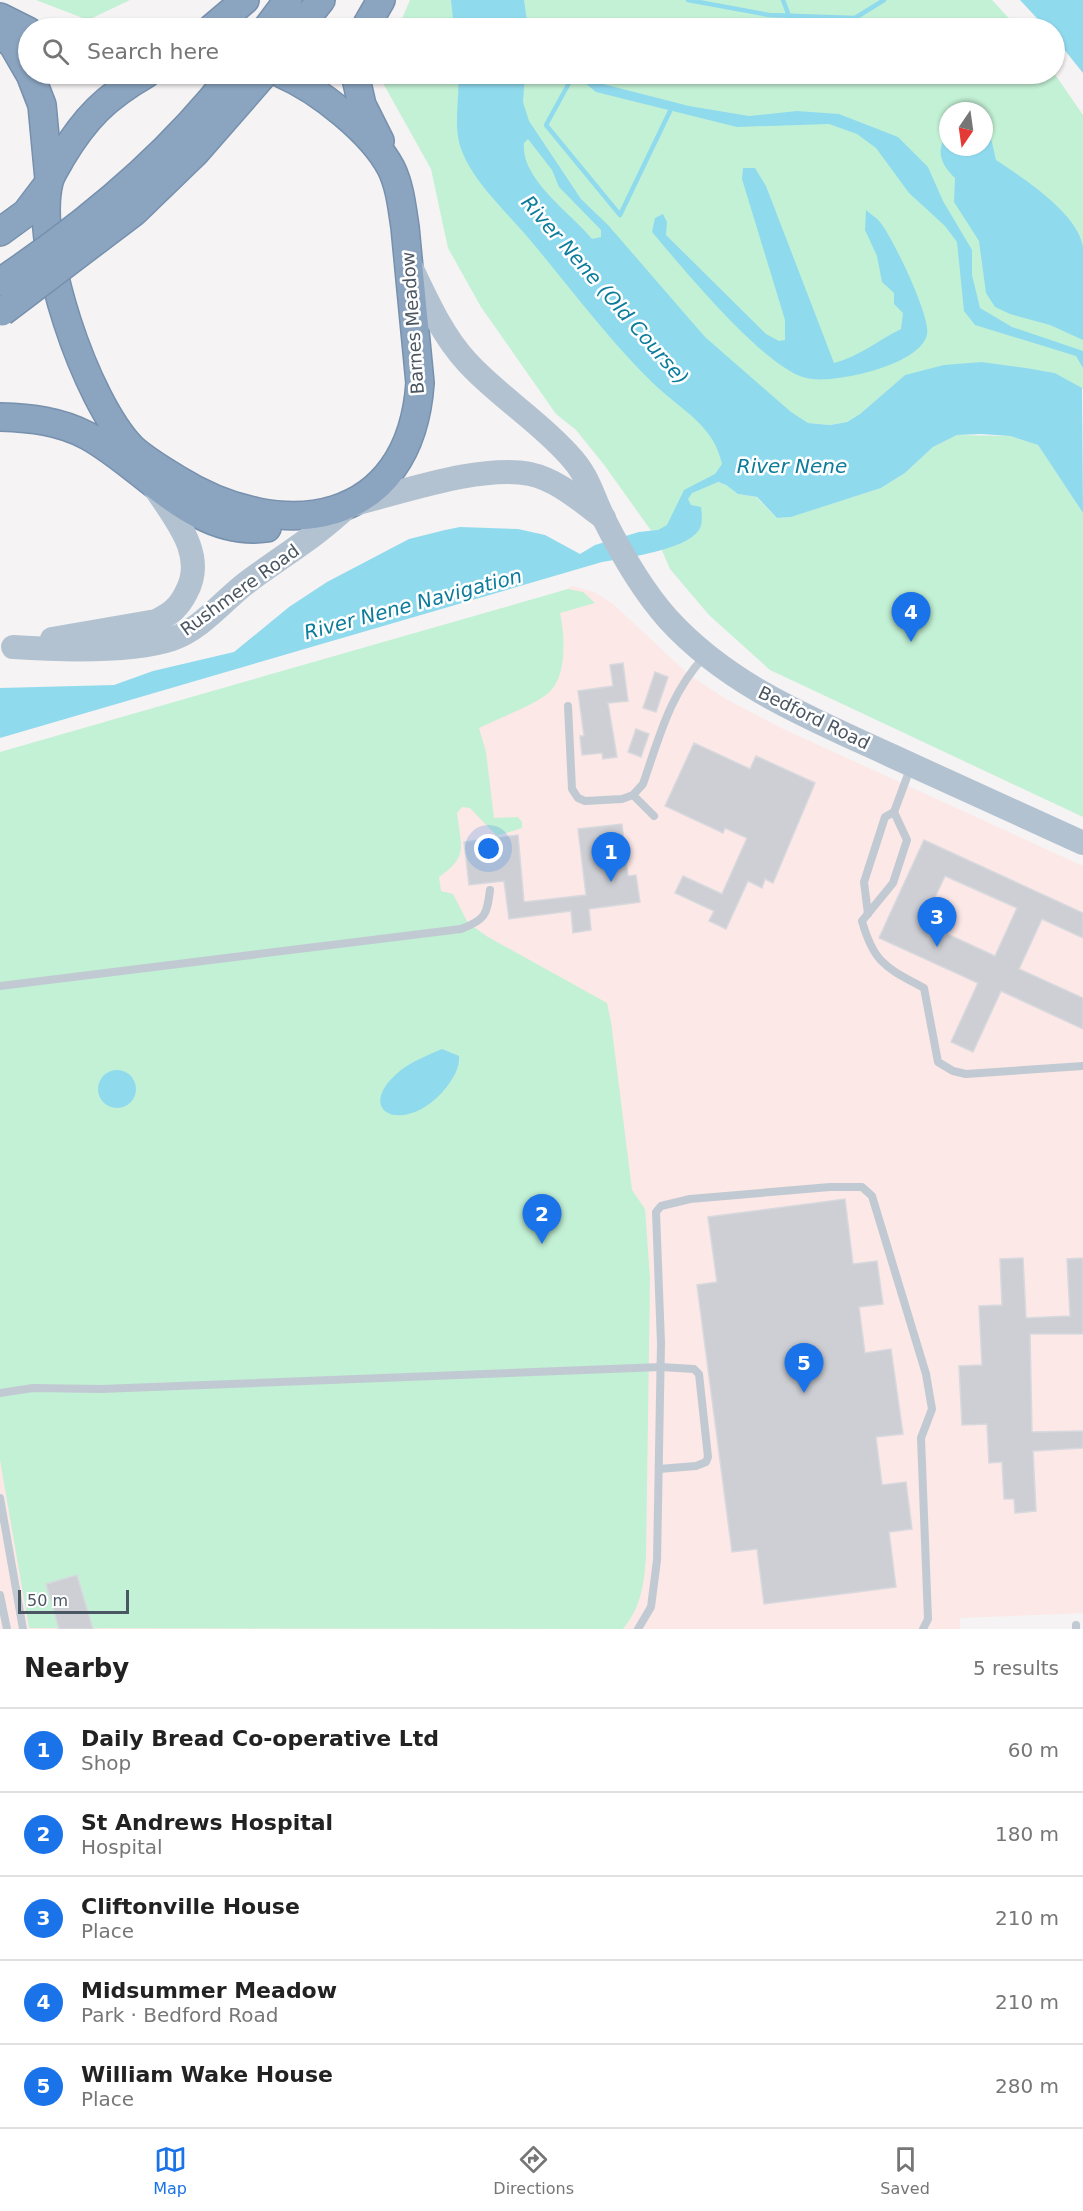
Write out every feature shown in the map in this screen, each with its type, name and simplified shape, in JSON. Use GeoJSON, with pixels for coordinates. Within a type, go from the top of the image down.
{"type":"FeatureCollection","features":[{"type":"Feature","properties":{"kind":"highway"},"geometry":{"type":"LineString","coordinates":[[224,18],[245,0]]}},
{"type":"Feature","properties":{"kind":"highway"},"geometry":{"type":"LineString","coordinates":[[274,18],[288,0]]}},
{"type":"Feature","properties":{"kind":"highway"},"geometry":{"type":"LineString","coordinates":[[307,18],[321,0]]}},
{"type":"Feature","properties":{"kind":"highway"},"geometry":{"type":"LineString","coordinates":[[371,18],[381,0]]}},
{"type":"Feature","properties":{"kind":"highway"},"geometry":{"type":"LineString","coordinates":[[0,17],[18,25]]}},
{"type":"Feature","properties":{"kind":"highway"},"geometry":{"type":"LineString","coordinates":[[0,33],[13,45],[18,53]]}},
{"type":"Feature","properties":{"kind":"highway"},"geometry":{"type":"LineString","coordinates":[[34,84],[42,105],[49,182]]}},
{"type":"Feature","properties":{"kind":"highway"},"geometry":{"type":"LineString","coordinates":[[0,232],[26,213],[49,182],[91,115],[114,93],[129,84]]}},
{"type":"Feature","properties":{"kind":"highway"},"geometry":{"type":"LineString","coordinates":[[0,282],[53,247],[138,176],[223,84]]}},
{"type":"Feature","properties":{"kind":"highway"},"geometry":{"type":"LineString","coordinates":[[1,313],[134,212],[196,152],[255,84]]}},
{"type":"Feature","properties":{"kind":"highway","name":"Barnes Meadow"},"geometry":{"type":"LineString","coordinates":[[49,182],[47,240],[52,272],[70,331],[89,378],[116,426],[132,448],[172,476],[221,503],[239,509],[306,517],[351,505],[366,496],[401,456],[412,435],[418,408],[420,383],[413,326],[411,267],[401,203],[390,167],[374,146],[328,102],[302,84]]}},
{"type":"Feature","properties":{"kind":"highway"},"geometry":{"type":"LineString","coordinates":[[357,84],[362,105],[390,167]]}},
{"type":"Feature","properties":{"kind":"highway"},"geometry":{"type":"LineString","coordinates":[[0,417],[32,418],[58,423],[78,432],[116,455],[188,508],[231,526],[264,528],[306,517]]}},
{"type":"Feature","properties":{"kind":"main road","name":"Bedford Road"},"geometry":{"type":"LineString","coordinates":[[411,267],[442,330],[466,361],[535,421],[570,456],[594,490],[608,525],[631,567],[668,618],[705,656],[744,684],[792,710],[1083,843]]}},
{"type":"Feature","properties":{"kind":"main road","name":"Rushmere Road"},"geometry":{"type":"LineString","coordinates":[[7,647],[156,621],[175,610],[188,590],[195,561],[187,537],[150,481],[132,448]]}},
{"type":"Feature","properties":{"kind":"main road","name":"Bedford Road"},"geometry":{"type":"LineString","coordinates":[[351,505],[481,474],[530,474],[572,494],[608,525]]}},
{"type":"Feature","properties":{"kind":"main road","name":"Rushmere Road"},"geometry":{"type":"LineString","coordinates":[[7,647],[64,651],[156,643],[174,638],[212,613],[244,585],[325,528],[351,505]]}},
{"type":"Feature","properties":{"kind":"lane"},"geometry":{"type":"LineString","coordinates":[[568,706],[573,789],[578,798],[585,801],[622,799],[633,795],[644,784],[675,696],[688,674],[705,656]]}},
{"type":"Feature","properties":{"kind":"lane"},"geometry":{"type":"LineString","coordinates":[[868,914],[864,882],[885,817],[894,812],[912,765]]}},
{"type":"Feature","properties":{"kind":"lane"},"geometry":{"type":"LineString","coordinates":[[633,795],[654,816]]}},
{"type":"Feature","properties":{"kind":"lane"},"geometry":{"type":"LineString","coordinates":[[894,812],[907,840],[893,884],[862,921],[868,945],[885,967],[924,988],[938,1062],[953,1071],[966,1074],[1083,1066]]}},
{"type":"Feature","properties":{"kind":"lane"},"geometry":{"type":"LineString","coordinates":[[0,986],[461,929],[480,921],[485,915],[490,890]]}},
{"type":"Feature","properties":{"kind":"lane"},"geometry":{"type":"LineString","coordinates":[[652,1629],[641,1626],[655,1590],[661,1366],[660,1260],[655,1227],[656,1212],[661,1206],[690,1199],[830,1187],[862,1187],[872,1196],[926,1374],[932,1409],[921,1438],[928,1619],[923,1629]]}},
{"type":"Feature","properties":{"kind":"lane"},"geometry":{"type":"LineString","coordinates":[[0,1393],[33,1388],[121,1388],[661,1366],[694,1369],[699,1374],[708,1457],[706,1462],[696,1466],[659,1469]]}},
{"type":"Feature","properties":{"kind":"lane"},"geometry":{"type":"LineString","coordinates":[[0,1498],[23,1629]]}},
{"type":"Feature","properties":{"kind":"lane"},"geometry":{"type":"LineString","coordinates":[[0,1595],[7,1629]]}},
{"type":"Feature","properties":{"kind":"shaded area"},"geometry":{"type":"Polygon","coordinates":[[[572,586],[594,592],[613,604],[688,674],[724,698],[781,728],[1083,866],[1083,1613],[960,1618],[960,1629],[0,1629],[0,874],[445,676],[572,586]]]}},
{"type":"Feature","properties":{"kind":"green space"},"geometry":{"type":"Polygon","coordinates":[[[36,0],[130,0],[92,18],[83,18],[36,0]]]}},
{"type":"Feature","properties":{"kind":"green space"},"geometry":{"type":"Polygon","coordinates":[[[410,0],[992,0],[1009,18],[402,18],[410,0]]]}},
{"type":"Feature","properties":{"kind":"green space"},"geometry":{"type":"Polygon","coordinates":[[[383,84],[1062,84],[1083,115],[1083,389],[1055,373],[982,362],[905,375],[860,414],[847,422],[830,425],[808,423],[711,480],[726,485],[738,494],[756,497],[777,518],[790,517],[881,488],[905,473],[933,447],[957,435],[1010,436],[1038,445],[1083,513],[1083,817],[770,670],[709,615],[670,569],[657,539],[605,466],[576,430],[556,414],[481,307],[448,248],[431,169],[383,84]]]}},
{"type":"Feature","properties":{"kind":"green space"},"geometry":{"type":"Polygon","coordinates":[[[568,589],[583,592],[595,603],[560,613],[564,645],[563,657],[558,679],[553,688],[530,705],[479,728],[486,752],[494,818],[518,817],[522,822],[522,828],[497,836],[470,808],[462,807],[457,813],[461,850],[455,863],[439,877],[441,891],[453,894],[468,923],[488,937],[607,1003],[632,1190],[645,1209],[650,1278],[646,1557],[643,1586],[634,1613],[623,1629],[29,1628],[0,1460],[0,752],[568,589]]]}},
{"type":"Feature","properties":{"kind":"water"},"geometry":{"type":"Polygon","coordinates":[[[451,0],[524,0],[527,18],[453,18],[451,0]]]}},
{"type":"Feature","properties":{"kind":"water"},"geometry":{"type":"Polygon","coordinates":[[[1020,0],[1083,0],[1083,73],[1065,50],[1065,18],[1037,18],[1020,0]]]}},
{"type":"Feature","properties":{"kind":"water","name":"River Nene"},"geometry":{"type":"Polygon","coordinates":[[[458,84],[524,84],[523,102],[529,121],[581,199],[608,225],[705,337],[791,412],[808,423],[830,425],[847,422],[860,414],[905,375],[944,365],[982,362],[1026,368],[1055,373],[1082,388],[1083,513],[1038,445],[1010,436],[957,435],[933,447],[905,473],[881,488],[791,517],[777,518],[757,497],[738,494],[718,482],[692,493],[688,499],[691,505],[701,507],[700,528],[692,537],[669,548],[602,562],[0,738],[0,688],[114,685],[153,671],[234,652],[289,607],[327,582],[409,539],[445,530],[460,527],[518,529],[545,535],[580,554],[595,545],[639,532],[658,530],[667,525],[684,490],[715,474],[722,464],[718,451],[705,429],[656,386],[623,352],[480,182],[464,155],[459,142],[458,84]],[[528,139],[524,143],[525,156],[538,183],[592,239],[601,237],[601,230],[559,187],[552,170],[528,139]]]}},
{"type":"Feature","properties":{"kind":"water"},"geometry":{"type":"Polygon","coordinates":[[[586,84],[603,84],[689,106],[749,116],[797,111],[839,114],[898,137],[928,167],[943,201],[972,250],[972,275],[980,308],[1012,327],[1083,351],[1083,368],[1076,356],[975,325],[964,311],[957,242],[945,226],[909,193],[876,148],[857,134],[829,124],[737,127],[596,92],[586,84]]]}},
{"type":"Feature","properties":{"kind":"water"},"geometry":{"type":"Polygon","coordinates":[[[993,147],[996,160],[1048,198],[1071,222],[1079,234],[1083,247],[1083,340],[1050,325],[1010,314],[995,307],[986,293],[979,241],[954,202],[955,178],[945,167],[941,156],[993,156],[993,147]]]}},
{"type":"Feature","properties":{"kind":"water"},"geometry":{"type":"Polygon","coordinates":[[[743,168],[755,168],[766,186],[834,363],[860,353],[901,329],[903,313],[894,304],[894,293],[882,282],[877,256],[865,230],[866,210],[886,230],[917,295],[927,325],[927,334],[921,345],[910,355],[874,370],[818,379],[806,378],[788,370],[746,336],[652,232],[655,218],[663,214],[667,222],[666,235],[766,334],[779,341],[785,340],[785,320],[742,179],[743,168]]]}},
{"type":"Feature","properties":{"kind":"water"},"geometry":{"type":"Polygon","coordinates":[[[442,1049],[459,1056],[455,1073],[445,1089],[429,1104],[414,1112],[400,1115],[388,1113],[382,1107],[381,1097],[387,1085],[401,1070],[442,1049]]]}},
{"type":"Feature","properties":{"kind":"water"},"geometry":{"type":"Polygon","coordinates":[[[117,1070],[124,1071],[130,1076],[135,1082],[135,1096],[130,1102],[124,1107],[117,1108],[110,1107],[104,1102],[99,1096],[98,1089],[99,1082],[104,1076],[110,1071],[117,1070]]]}},
{"type":"Feature","properties":{"kind":"building"},"geometry":{"type":"Polygon","coordinates":[[[623,663],[628,701],[608,703],[617,757],[603,759],[602,753],[582,755],[580,736],[584,736],[578,691],[613,686],[610,665],[623,663]]]}},
{"type":"Feature","properties":{"kind":"building"},"geometry":{"type":"Polygon","coordinates":[[[655,672],[668,677],[656,712],[643,708],[655,672]]]}},
{"type":"Feature","properties":{"kind":"building"},"geometry":{"type":"Polygon","coordinates":[[[636,729],[649,734],[641,757],[628,752],[636,729]]]}},
{"type":"Feature","properties":{"kind":"building"},"geometry":{"type":"Polygon","coordinates":[[[694,743],[750,769],[756,756],[815,783],[773,883],[765,879],[762,888],[748,881],[726,929],[709,921],[714,911],[675,893],[683,876],[722,894],[747,838],[725,828],[723,833],[665,806],[694,743]]]}},
{"type":"Feature","properties":{"kind":"building"},"geometry":{"type":"Polygon","coordinates":[[[622,824],[628,876],[636,875],[640,902],[589,909],[591,930],[573,933],[571,911],[509,919],[504,881],[469,885],[464,842],[518,835],[524,902],[586,895],[578,829],[622,824]]]}},
{"type":"Feature","properties":{"kind":"building"},"geometry":{"type":"Polygon","coordinates":[[[924,840],[1083,913],[1083,938],[1042,919],[1019,969],[1083,998],[1083,1029],[1001,991],[973,1052],[951,1042],[978,983],[879,938],[924,840]],[[945,876],[923,923],[995,956],[1017,908],[945,876]]]}},
{"type":"Feature","properties":{"kind":"building"},"geometry":{"type":"Polygon","coordinates":[[[845,1199],[853,1264],[877,1261],[883,1304],[859,1307],[865,1353],[891,1349],[903,1434],[876,1437],[882,1485],[906,1482],[912,1529],[889,1532],[896,1587],[764,1604],[757,1549],[732,1552],[697,1285],[717,1282],[708,1217],[845,1199]]]}},
{"type":"Feature","properties":{"kind":"building"},"geometry":{"type":"Polygon","coordinates":[[[1023,1258],[1026,1318],[1070,1316],[1067,1259],[1083,1258],[1083,1334],[1030,1334],[1032,1432],[1083,1431],[1083,1448],[1033,1451],[1036,1511],[1015,1513],[1014,1499],[1004,1499],[1002,1462],[989,1463],[987,1424],[962,1425],[959,1366],[982,1365],[979,1306],[1002,1305],[1000,1259],[1023,1258]]]}},
{"type":"Feature","properties":{"kind":"building"},"geometry":{"type":"Polygon","coordinates":[[[77,1575],[93,1629],[59,1629],[46,1584],[77,1575]]]}},
{"type":"Feature","properties":{"kind":"waterway"},"geometry":{"type":"LineString","coordinates":[[688,0],[769,15],[855,18],[884,0]]}},
{"type":"Feature","properties":{"kind":"waterway"},"geometry":{"type":"LineString","coordinates":[[783,0],[789,16]]}},
{"type":"Feature","properties":{"kind":"waterway"},"geometry":{"type":"LineString","coordinates":[[569,84],[546,125],[620,215],[670,111]]}},
{"type":"Feature","properties":{"kind":"place","name":"Midsummer Meadow"},"geometry":{"type":"Point","coordinates":[911,642]}},
{"type":"Feature","properties":{"kind":"place","name":"Daily Bread Co-operative Ltd"},"geometry":{"type":"Point","coordinates":[611,882]}},
{"type":"Feature","properties":{"kind":"place","name":"Cliftonville House"},"geometry":{"type":"Point","coordinates":[937,947]}},
{"type":"Feature","properties":{"kind":"place","name":"St Andrews Hospital"},"geometry":{"type":"Point","coordinates":[542,1244]}},
{"type":"Feature","properties":{"kind":"place","name":"William Wake House"},"geometry":{"type":"Point","coordinates":[804,1393]}},
{"type":"Feature","properties":{"kind":"water label","name":"River Nene (Old Course)"},"geometry":{"type":"Point","coordinates":[605,290]}},
{"type":"Feature","properties":{"kind":"water label","name":"River Nene Navigation"},"geometry":{"type":"Point","coordinates":[413,604]}}]}
